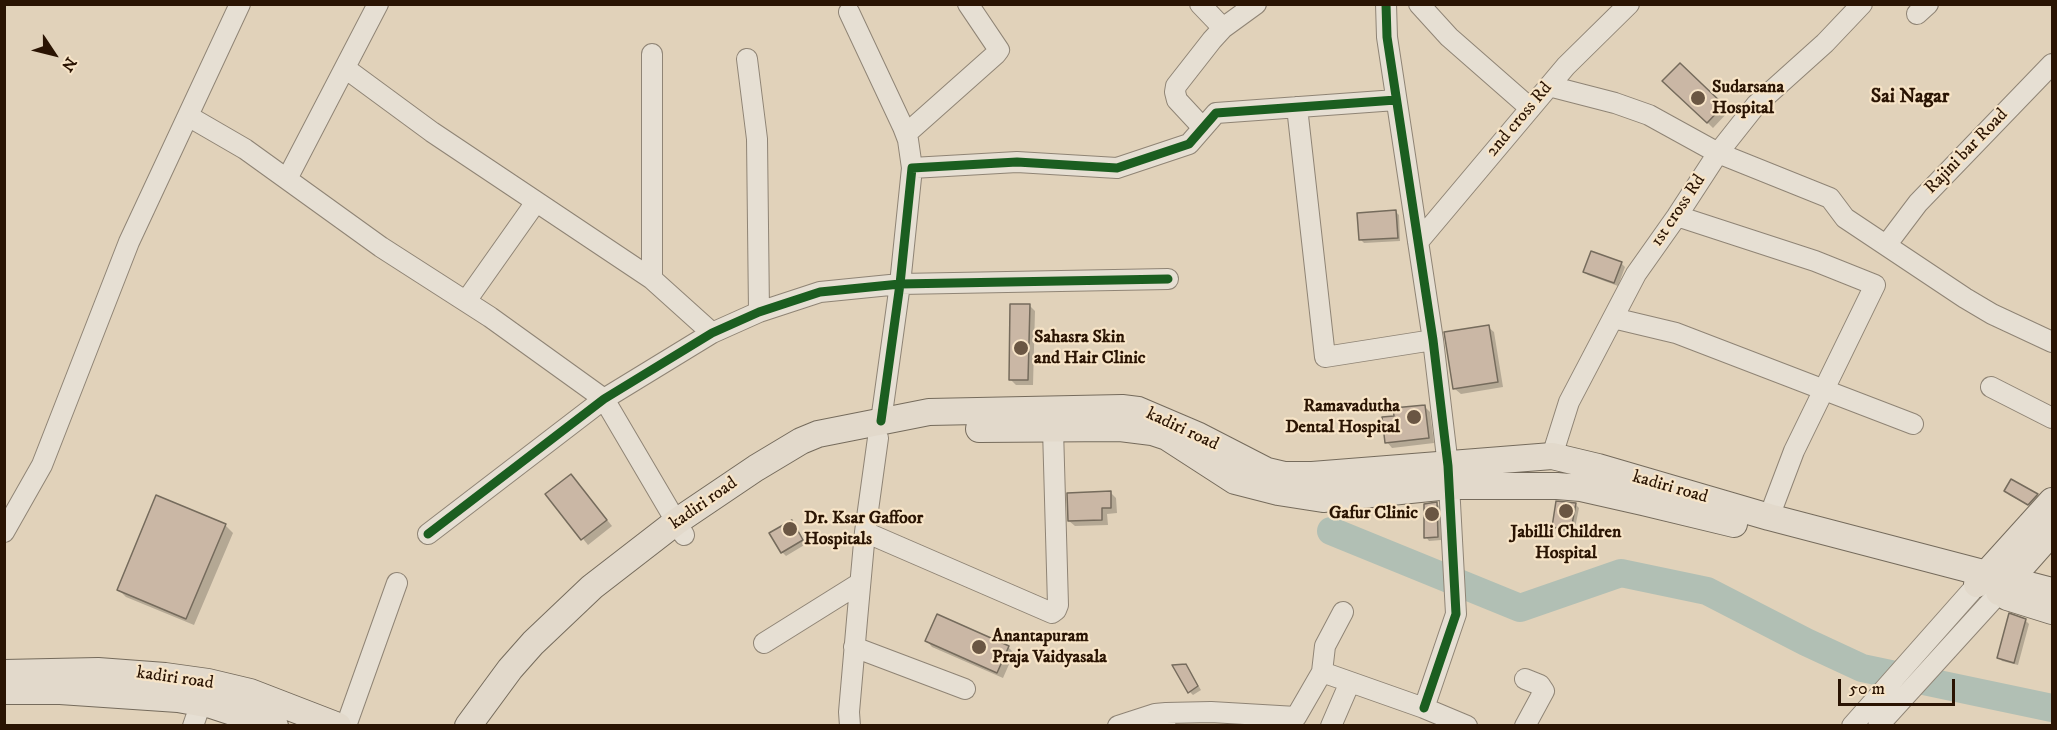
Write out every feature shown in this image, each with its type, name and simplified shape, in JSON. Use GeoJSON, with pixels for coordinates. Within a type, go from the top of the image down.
{"type":"FeatureCollection","features":[{"type":"Feature","properties":{"kind":"main road","name":"kadiri road"},"geometry":{"type":"LineString","coordinates":[[880,429],[929,412],[1122,408],[1138,410],[1199,436],[1266,471],[1284,475],[1449,476],[1581,488],[1992,584]]}},
{"type":"Feature","properties":{"kind":"main road","name":"kadiri road"},"geometry":{"type":"LineString","coordinates":[[489,726],[506,699],[558,636],[680,529],[756,468],[801,441],[830,431],[1120,428],[1167,437],[1235,481],[1278,492],[1323,499],[1449,476],[1494,459],[1552,456],[1598,467],[1992,584]]}},
{"type":"Feature","properties":{"kind":"main road"},"geometry":{"type":"LineString","coordinates":[[1992,584],[2052,501]]}},
{"type":"Feature","properties":{"kind":"main road","name":"kadiri road"},"geometry":{"type":"LineString","coordinates":[[468,726],[510,669],[533,643],[592,587],[680,529]]}},
{"type":"Feature","properties":{"kind":"main road"},"geometry":{"type":"LineString","coordinates":[[1992,584],[2052,532]]}},
{"type":"Feature","properties":{"kind":"main road"},"geometry":{"type":"LineString","coordinates":[[1992,584],[2052,591]]}},
{"type":"Feature","properties":{"kind":"main road"},"geometry":{"type":"LineString","coordinates":[[1992,584],[2052,610]]}},
{"type":"Feature","properties":{"kind":"main road","name":"kadiri road"},"geometry":{"type":"LineString","coordinates":[[4,673],[98,671],[165,676],[201,704]]}},
{"type":"Feature","properties":{"kind":"main road","name":"kadiri road"},"geometry":{"type":"LineString","coordinates":[[4,691],[60,691],[178,699],[227,710],[275,726]]}},
{"type":"Feature","properties":{"kind":"main road","name":"kadiri road"},"geometry":{"type":"LineString","coordinates":[[201,704],[250,692],[338,726]]}},
{"type":"Feature","properties":{"kind":"street"},"geometry":{"type":"LineString","coordinates":[[4,532],[42,465],[129,242],[240,4]]}},
{"type":"Feature","properties":{"kind":"street"},"geometry":{"type":"LineString","coordinates":[[287,179],[378,4]]}},
{"type":"Feature","properties":{"kind":"street"},"geometry":{"type":"LineString","coordinates":[[906,134],[999,50],[968,4]]}},
{"type":"Feature","properties":{"kind":"street"},"geometry":{"type":"LineString","coordinates":[[1200,4],[1223,28]]}},
{"type":"Feature","properties":{"kind":"street"},"geometry":{"type":"LineString","coordinates":[[1203,128],[1177,100],[1175,92],[1181,78],[1223,28],[1256,4]]}},
{"type":"Feature","properties":{"kind":"street"},"geometry":{"type":"LineString","coordinates":[[1386,4],[1387,37],[1433,340],[1449,476],[1456,614],[1424,708]]}},
{"type":"Feature","properties":{"kind":"street"},"geometry":{"type":"LineString","coordinates":[[1419,4],[1449,37],[1530,108]]}},
{"type":"Feature","properties":{"kind":"street","name":"2nd cross Rd"},"geometry":{"type":"LineString","coordinates":[[1418,242],[1566,66],[1629,4]]}},
{"type":"Feature","properties":{"kind":"street","name":"1st cross Rd"},"geometry":{"type":"LineString","coordinates":[[1552,456],[1569,402],[1636,274],[1718,153],[1756,105],[1825,43],[1862,4]]}},
{"type":"Feature","properties":{"kind":"street"},"geometry":{"type":"LineString","coordinates":[[849,12],[906,134],[912,168],[900,284],[865,532],[854,647],[850,726]]}},
{"type":"Feature","properties":{"kind":"street"},"geometry":{"type":"LineString","coordinates":[[652,54],[652,279]]}},
{"type":"Feature","properties":{"kind":"street"},"geometry":{"type":"LineString","coordinates":[[747,59],[757,139],[759,312]]}},
{"type":"Feature","properties":{"kind":"street","name":"Rajini bar Road"},"geometry":{"type":"LineString","coordinates":[[1887,244],[1918,203],[2052,64]]}},
{"type":"Feature","properties":{"kind":"street"},"geometry":{"type":"LineString","coordinates":[[345,68],[432,132],[652,279],[712,333]]}},
{"type":"Feature","properties":{"kind":"street"},"geometry":{"type":"LineString","coordinates":[[1550,86],[1615,103],[1649,115],[1718,153],[1830,198],[1845,218],[1965,298],[1992,314],[2052,342]]}},
{"type":"Feature","properties":{"kind":"street"},"geometry":{"type":"LineString","coordinates":[[912,168],[1017,162],[1117,168],[1189,144],[1216,113],[1396,100]]}},
{"type":"Feature","properties":{"kind":"street"},"geometry":{"type":"LineString","coordinates":[[1298,107],[1325,357],[1433,340]]}},
{"type":"Feature","properties":{"kind":"street"},"geometry":{"type":"LineString","coordinates":[[188,116],[245,149],[381,247],[490,317],[604,399],[680,529]]}},
{"type":"Feature","properties":{"kind":"street"},"geometry":{"type":"LineString","coordinates":[[466,301],[536,202]]}},
{"type":"Feature","properties":{"kind":"street"},"geometry":{"type":"LineString","coordinates":[[1677,216],[1815,261],[1875,285],[1794,451],[1769,517]]}},
{"type":"Feature","properties":{"kind":"street"},"geometry":{"type":"LineString","coordinates":[[428,534],[604,399],[712,333],[759,312],[820,292],[900,284],[1168,279]]}},
{"type":"Feature","properties":{"kind":"street"},"geometry":{"type":"LineString","coordinates":[[1613,318],[1676,333],[1913,424]]}},
{"type":"Feature","properties":{"kind":"street"},"geometry":{"type":"LineString","coordinates":[[1991,387],[2052,418]]}},
{"type":"Feature","properties":{"kind":"street"},"geometry":{"type":"LineString","coordinates":[[865,532],[1052,613],[1058,605],[1053,429]]}},
{"type":"Feature","properties":{"kind":"street"},"geometry":{"type":"LineString","coordinates":[[346,726],[397,583]]}},
{"type":"Feature","properties":{"kind":"street"},"geometry":{"type":"LineString","coordinates":[[764,643],[860,583]]}},
{"type":"Feature","properties":{"kind":"street"},"geometry":{"type":"LineString","coordinates":[[1855,722],[1950,617],[1992,584]]}},
{"type":"Feature","properties":{"kind":"street"},"geometry":{"type":"LineString","coordinates":[[1878,726],[1967,629],[1992,584]]}},
{"type":"Feature","properties":{"kind":"street"},"geometry":{"type":"LineString","coordinates":[[1118,726],[1155,714],[1165,719],[1211,712],[1296,717],[1322,672],[1326,646],[1343,612]]}},
{"type":"Feature","properties":{"kind":"street"},"geometry":{"type":"LineString","coordinates":[[854,647],[965,689]]}},
{"type":"Feature","properties":{"kind":"street"},"geometry":{"type":"LineString","coordinates":[[1322,672],[1424,708],[1467,726]]}},
{"type":"Feature","properties":{"kind":"street"},"geometry":{"type":"LineString","coordinates":[[1525,679],[1540,685],[1544,691],[1525,726]]}},
{"type":"Feature","properties":{"kind":"street"},"geometry":{"type":"LineString","coordinates":[[1330,726],[1350,682]]}},
{"type":"Feature","properties":{"kind":"building"},"geometry":{"type":"Polygon","coordinates":[[[1680,63],[1724,105],[1707,123],[1662,81],[1680,63]]]}},
{"type":"Feature","properties":{"kind":"building"},"geometry":{"type":"Polygon","coordinates":[[[1396,210],[1398,238],[1359,240],[1357,213],[1396,210]]]}},
{"type":"Feature","properties":{"kind":"building"},"geometry":{"type":"Polygon","coordinates":[[[1591,251],[1622,262],[1614,283],[1583,272],[1591,251]]]}},
{"type":"Feature","properties":{"kind":"building"},"geometry":{"type":"Polygon","coordinates":[[[1010,304],[1030,304],[1028,380],[1009,380],[1010,304]]]}},
{"type":"Feature","properties":{"kind":"building"},"geometry":{"type":"Polygon","coordinates":[[[1489,325],[1498,382],[1453,389],[1444,332],[1489,325]]]}},
{"type":"Feature","properties":{"kind":"building"},"geometry":{"type":"Polygon","coordinates":[[[1425,405],[1429,438],[1385,443],[1382,417],[1394,416],[1393,408],[1425,405]]]}},
{"type":"Feature","properties":{"kind":"building"},"geometry":{"type":"Polygon","coordinates":[[[571,474],[607,520],[581,540],[545,494],[571,474]]]}},
{"type":"Feature","properties":{"kind":"building"},"geometry":{"type":"Polygon","coordinates":[[[2011,479],[2038,494],[2028,505],[2004,491],[2011,479]]]}},
{"type":"Feature","properties":{"kind":"building"},"geometry":{"type":"Polygon","coordinates":[[[1111,491],[1111,508],[1102,508],[1102,520],[1068,521],[1067,493],[1111,491]]]}},
{"type":"Feature","properties":{"kind":"building"},"geometry":{"type":"Polygon","coordinates":[[[156,495],[226,524],[186,619],[117,590],[156,495]]]}},
{"type":"Feature","properties":{"kind":"building"},"geometry":{"type":"Polygon","coordinates":[[[1556,501],[1576,503],[1571,530],[1552,527],[1556,501]]]}},
{"type":"Feature","properties":{"kind":"building"},"geometry":{"type":"Polygon","coordinates":[[[1437,502],[1438,537],[1424,538],[1424,504],[1437,502]]]}},
{"type":"Feature","properties":{"kind":"building"},"geometry":{"type":"Polygon","coordinates":[[[792,520],[803,540],[781,553],[769,533],[792,520]]]}},
{"type":"Feature","properties":{"kind":"building"},"geometry":{"type":"Polygon","coordinates":[[[2009,613],[2026,619],[2014,663],[1997,658],[2009,613]]]}},
{"type":"Feature","properties":{"kind":"building"},"geometry":{"type":"Polygon","coordinates":[[[937,614],[1009,646],[997,673],[925,641],[937,614]]]}},
{"type":"Feature","properties":{"kind":"building"},"geometry":{"type":"Polygon","coordinates":[[[1186,664],[1198,686],[1188,693],[1172,665],[1186,664]]]}},
{"type":"Feature","properties":{"kind":"waterway"},"geometry":{"type":"LineString","coordinates":[[1331,531],[1520,608],[1621,573],[1707,591],[1862,668],[2052,708]]}},
{"type":"Feature","properties":{"kind":"cycle path"},"geometry":{"type":"LineString","coordinates":[[1386,4],[1387,37],[1433,340],[1448,466],[1456,614],[1424,708]]}},
{"type":"Feature","properties":{"kind":"cycle path"},"geometry":{"type":"LineString","coordinates":[[1168,279],[900,284],[912,168],[1017,162],[1117,168],[1189,144],[1216,113],[1396,100]]}},
{"type":"Feature","properties":{"kind":"cycle path"},"geometry":{"type":"LineString","coordinates":[[428,534],[604,399],[712,333],[759,312],[820,292],[900,284],[881,421]]}},
{"type":"Feature","properties":{"kind":"place","name":"Sudarsana Hospital"},"geometry":{"type":"Point","coordinates":[1698,98]}},
{"type":"Feature","properties":{"kind":"place","name":"Sahasra Skin and Hair Clinic"},"geometry":{"type":"Point","coordinates":[1021,348]}},
{"type":"Feature","properties":{"kind":"place","name":"Ramavadutha Dental Hospital"},"geometry":{"type":"Point","coordinates":[1414,417]}},
{"type":"Feature","properties":{"kind":"place","name":"Jabilli Children Hospital"},"geometry":{"type":"Point","coordinates":[1566,511]}},
{"type":"Feature","properties":{"kind":"place","name":"Gafur Clinic"},"geometry":{"type":"Point","coordinates":[1432,514]}},
{"type":"Feature","properties":{"kind":"place","name":"Dr. Ksar Gaffoor Hospitals"},"geometry":{"type":"Point","coordinates":[790,529]}},
{"type":"Feature","properties":{"kind":"place","name":"Anantapuram Praja Vaidyasala"},"geometry":{"type":"Point","coordinates":[979,647]}},
{"type":"Feature","properties":{"kind":"district","name":"Sai Nagar"},"geometry":{"type":"Point","coordinates":[1910,98]}}]}
